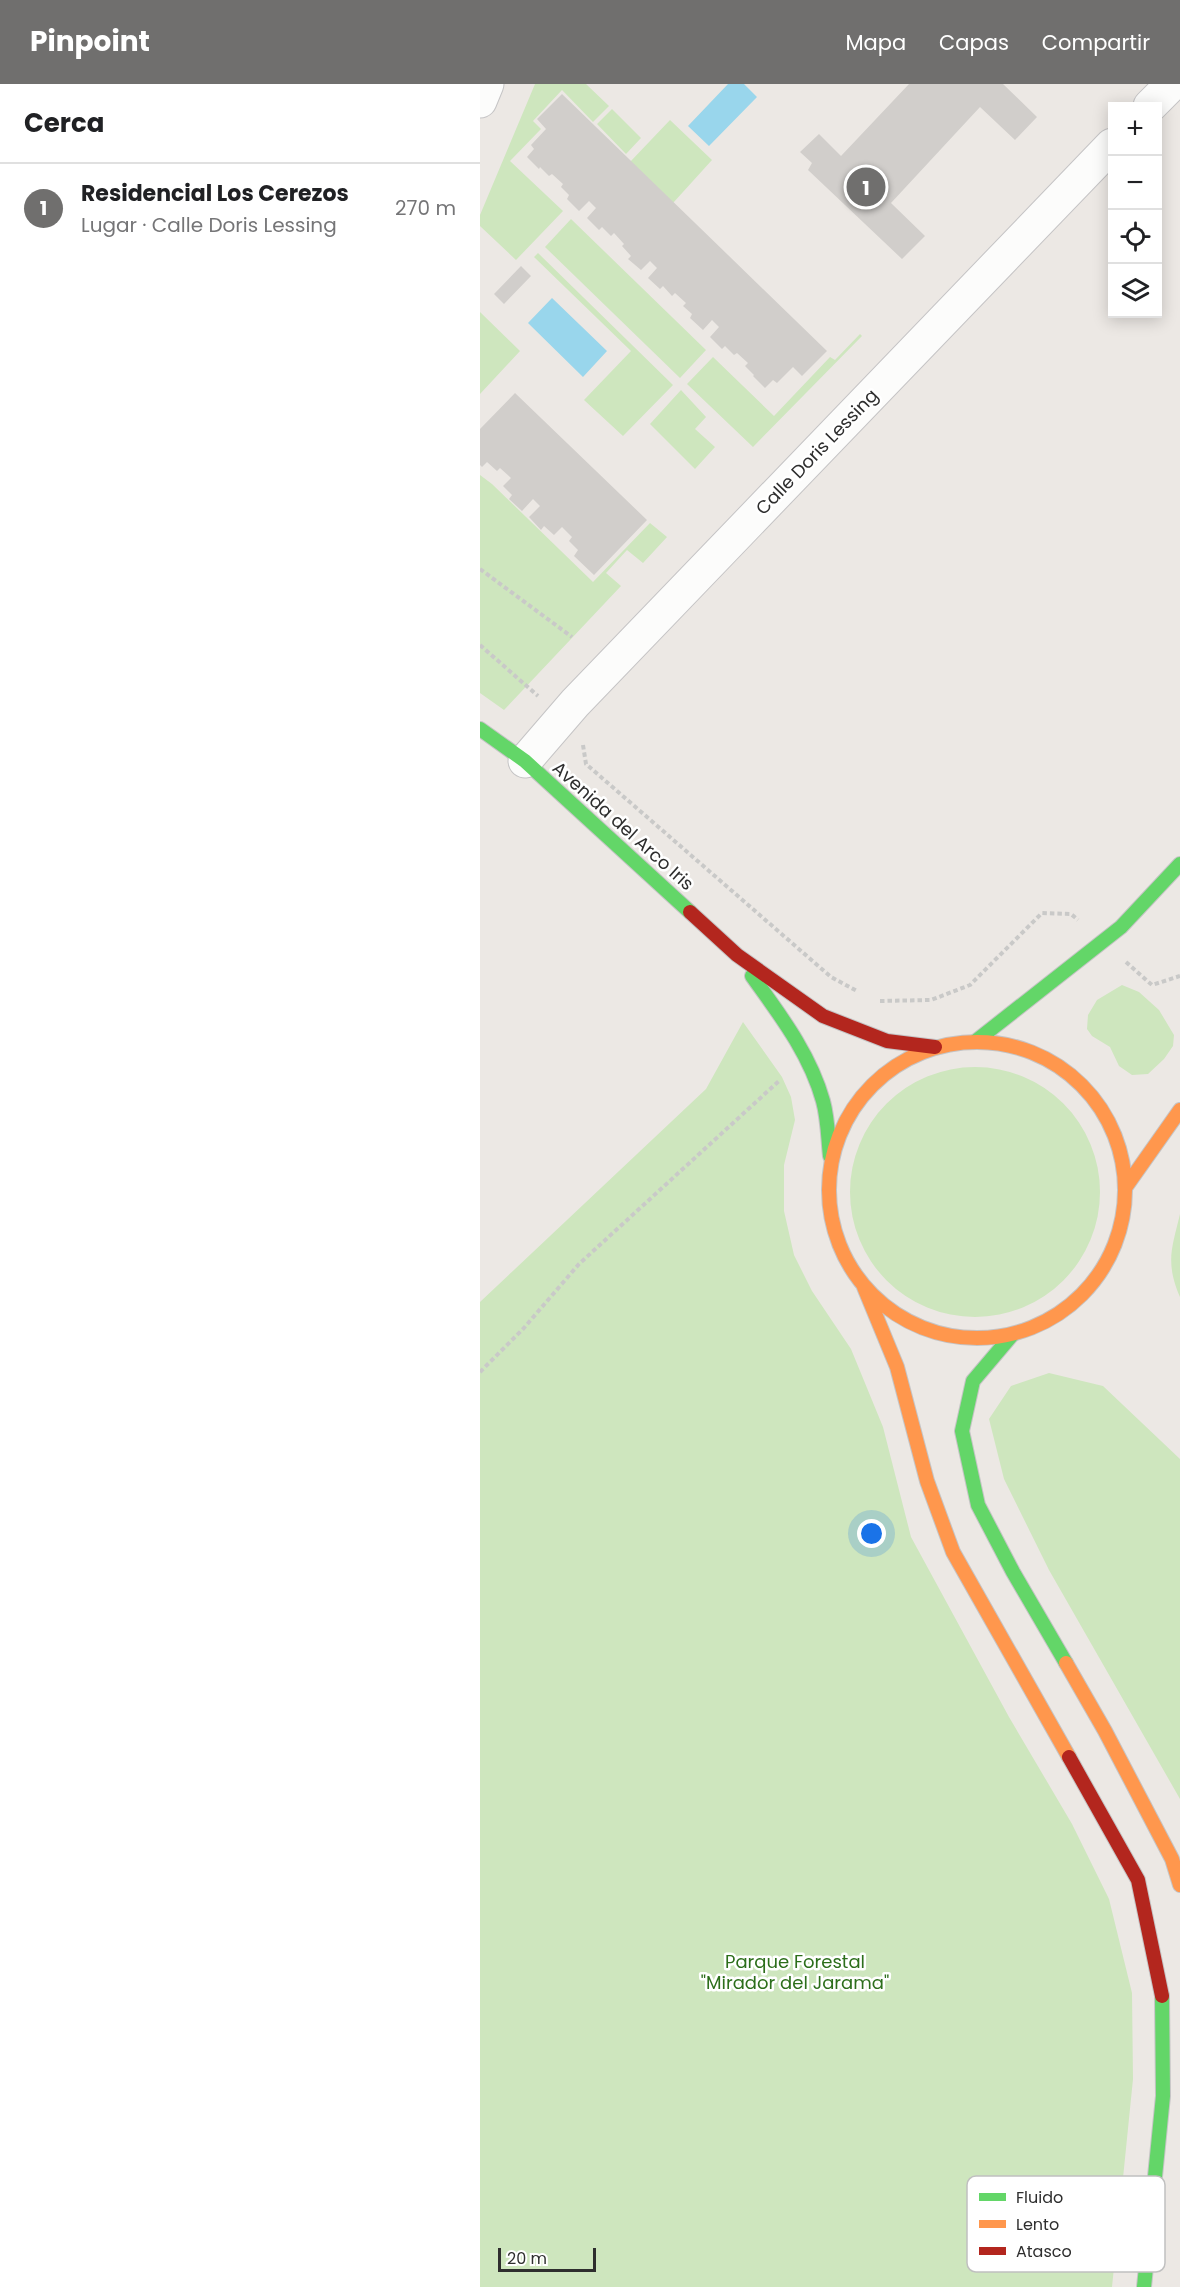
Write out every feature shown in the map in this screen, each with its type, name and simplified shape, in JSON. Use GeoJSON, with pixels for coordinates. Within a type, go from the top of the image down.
{"type":"FeatureCollection","features":[{"type":"Feature","properties":{"kind":"main road","name":"Avenida del Arco Iris"},"geometry":{"type":"LineString","coordinates":[[480,729],[525,761],[737,955],[823,1016],[887,1041],[936,1047]]}},
{"type":"Feature","properties":{"kind":"main road"},"geometry":{"type":"LineString","coordinates":[[976,1041],[1121,927],[1180,864]]}},
{"type":"Feature","properties":{"kind":"main road","name":"Avenida del Arco Iris"},"geometry":{"type":"LineString","coordinates":[[737,955],[777,1011],[811,1067],[824,1102],[831,1165]]}},
{"type":"Feature","properties":{"kind":"main road"},"geometry":{"type":"LineString","coordinates":[[864,1287],[894,1314],[931,1332],[972,1339],[1012,1335],[1042,1324],[1068,1308],[1101,1275],[1118,1233],[1125,1188],[1117,1142],[1096,1101],[1063,1069],[1022,1048],[976,1041],[936,1047],[900,1063],[868,1089],[844,1124],[831,1165],[830,1208],[841,1250],[864,1287],[897,1367],[927,1481],[953,1552],[1138,1880],[1162,1993],[1163,2096],[1155,2176]]}},
{"type":"Feature","properties":{"kind":"main road"},"geometry":{"type":"LineString","coordinates":[[1125,1188],[1180,1110]]}},
{"type":"Feature","properties":{"kind":"main road"},"geometry":{"type":"LineString","coordinates":[[1012,1335],[973,1381],[962,1431],[978,1505],[1013,1572],[1105,1731],[1172,1859],[1180,1885]]}},
{"type":"Feature","properties":{"kind":"main road"},"geometry":{"type":"LineString","coordinates":[[1144,2287],[1145,2272]]}},
{"type":"Feature","properties":{"kind":"street"},"geometry":{"type":"LineString","coordinates":[[480,101],[487,84]]}},
{"type":"Feature","properties":{"kind":"street"},"geometry":{"type":"LineString","coordinates":[[1154,102],[1172,84]]}},
{"type":"Feature","properties":{"kind":"street","name":"Calle Doris Lessing"},"geometry":{"type":"LineString","coordinates":[[525,761],[562,718],[1108,150]]}},
{"type":"Feature","properties":{"kind":"path"},"geometry":{"type":"LineString","coordinates":[[480,569],[572,637]]}},
{"type":"Feature","properties":{"kind":"path"},"geometry":{"type":"LineString","coordinates":[[480,645],[562,718],[582,739],[586,764],[831,977],[858,992]]}},
{"type":"Feature","properties":{"kind":"path"},"geometry":{"type":"LineString","coordinates":[[876,1001],[931,1000],[970,985],[1042,913],[1071,914],[1152,986],[1180,976]]}},
{"type":"Feature","properties":{"kind":"path"},"geometry":{"type":"LineString","coordinates":[[480,1372],[523,1329],[579,1264],[784,1076]]}},
{"type":"Feature","properties":{"kind":"green space"},"geometry":{"type":"Polygon","coordinates":[[[535,84],[586,84],[609,106],[593,122],[562,90],[533,121],[541,129],[510,161],[563,211],[516,260],[480,226],[480,215],[535,84]]]}},
{"type":"Feature","properties":{"kind":"green space"},"geometry":{"type":"Polygon","coordinates":[[[612,109],[641,138],[626,154],[597,124],[612,109]]]}},
{"type":"Feature","properties":{"kind":"green space"},"geometry":{"type":"Polygon","coordinates":[[[670,120],[712,160],[673,203],[630,162],[670,120]]]}},
{"type":"Feature","properties":{"kind":"green space"},"geometry":{"type":"Polygon","coordinates":[[[571,219],[706,350],[680,378],[545,247],[571,219]]]}},
{"type":"Feature","properties":{"kind":"green space"},"geometry":{"type":"Polygon","coordinates":[[[538,253],[673,385],[623,436],[584,400],[631,351],[534,257],[538,253]]]}},
{"type":"Feature","properties":{"kind":"green space"},"geometry":{"type":"Polygon","coordinates":[[[480,312],[520,351],[480,394],[480,312]]]}},
{"type":"Feature","properties":{"kind":"green space"},"geometry":{"type":"Polygon","coordinates":[[[860,334],[862,336],[753,447],[687,384],[713,357],[774,416],[830,357],[835,360],[860,334]]]}},
{"type":"Feature","properties":{"kind":"green space"},"geometry":{"type":"Polygon","coordinates":[[[681,390],[706,417],[695,429],[715,447],[695,469],[650,424],[681,390]]]}},
{"type":"Feature","properties":{"kind":"green space"},"geometry":{"type":"Polygon","coordinates":[[[480,475],[593,582],[650,523],[667,537],[643,563],[627,550],[606,573],[621,586],[504,710],[480,693],[480,475]]]}},
{"type":"Feature","properties":{"kind":"green space"},"geometry":{"type":"Polygon","coordinates":[[[1122,985],[1139,992],[1159,1010],[1174,1035],[1173,1046],[1164,1059],[1148,1074],[1132,1075],[1119,1066],[1110,1047],[1092,1036],[1087,1029],[1088,1015],[1097,1000],[1122,985]]]}},
{"type":"Feature","properties":{"kind":"green space","name":"Parque Forestal \"Mirador del Jarama\""},"geometry":{"type":"Polygon","coordinates":[[[743,1022],[782,1077],[791,1097],[795,1120],[784,1165],[784,1211],[794,1255],[812,1291],[851,1349],[883,1427],[911,1537],[1009,1717],[1072,1824],[1109,1899],[1132,1993],[1133,2079],[1123,2176],[967,2176],[967,2272],[1114,2272],[1112,2287],[480,2287],[480,1302],[706,1089],[743,1022]]]}},
{"type":"Feature","properties":{"kind":"green space"},"geometry":{"type":"Polygon","coordinates":[[[975,1067],[999,1069],[1023,1076],[1045,1088],[1072,1113],[1091,1144],[1098,1168],[1100,1192],[1098,1216],[1091,1240],[1079,1262],[1054,1289],[1023,1308],[999,1315],[975,1317],[951,1315],[927,1308],[905,1296],[878,1271],[859,1240],[852,1216],[850,1192],[852,1168],[859,1144],[871,1122],[896,1095],[927,1076],[951,1069],[975,1067]]]}},
{"type":"Feature","properties":{"kind":"green space"},"geometry":{"type":"Polygon","coordinates":[[[1180,1214],[1180,1297],[1175,1285],[1171,1255],[1180,1214]]]}},
{"type":"Feature","properties":{"kind":"green space"},"geometry":{"type":"Polygon","coordinates":[[[1049,1373],[1103,1386],[1180,1459],[1180,1799],[1049,1570],[1004,1479],[989,1419],[1011,1386],[1049,1373]]]}},
{"type":"Feature","properties":{"kind":"water"},"geometry":{"type":"Polygon","coordinates":[[[728,84],[744,84],[757,97],[709,146],[688,126],[728,84]]]}},
{"type":"Feature","properties":{"kind":"water"},"geometry":{"type":"Polygon","coordinates":[[[552,298],[607,351],[583,377],[528,323],[552,298]]]}},
{"type":"Feature","properties":{"kind":"building"},"geometry":{"type":"Polygon","coordinates":[[[909,84],[1003,84],[1037,117],[1015,140],[980,107],[891,203],[925,236],[902,259],[808,170],[812,163],[800,152],[819,134],[841,156],[909,84]]]}},
{"type":"Feature","properties":{"kind":"building"},"geometry":{"type":"Polygon","coordinates":[[[562,94],[827,351],[802,376],[793,367],[777,383],[773,380],[765,388],[745,366],[748,363],[737,353],[734,355],[725,346],[722,349],[710,337],[719,327],[712,320],[703,330],[690,318],[692,314],[683,306],[686,303],[675,293],[672,296],[663,286],[660,289],[648,278],[657,268],[650,261],[641,270],[628,259],[631,256],[614,233],[611,236],[602,227],[599,230],[587,218],[596,208],[589,201],[579,211],[567,199],[569,195],[561,187],[563,184],[552,174],[549,176],[540,167],[539,169],[527,157],[534,149],[531,145],[546,129],[537,119],[562,94]]]}},
{"type":"Feature","properties":{"kind":"building"},"geometry":{"type":"Polygon","coordinates":[[[521,266],[531,276],[504,304],[494,294],[521,266]]]}},
{"type":"Feature","properties":{"kind":"building"},"geometry":{"type":"Polygon","coordinates":[[[515,393],[647,520],[594,575],[574,556],[578,550],[569,541],[572,537],[562,527],[554,535],[544,526],[541,530],[529,517],[540,506],[533,499],[522,511],[509,499],[512,495],[503,486],[511,478],[500,468],[497,471],[487,462],[482,467],[480,465],[480,429],[515,393]]]}},
{"type":"Feature","properties":{"kind":"traffic: fast"},"geometry":{"type":"LineString","coordinates":[[480,729],[525,761],[690,912]]}},
{"type":"Feature","properties":{"kind":"traffic: fast"},"geometry":{"type":"LineString","coordinates":[[976,1041],[1121,927],[1180,864]]}},
{"type":"Feature","properties":{"kind":"traffic: fast"},"geometry":{"type":"LineString","coordinates":[[752,976],[793,1035],[810,1067],[825,1108],[830,1156]]}},
{"type":"Feature","properties":{"kind":"traffic: fast"},"geometry":{"type":"LineString","coordinates":[[1012,1335],[973,1381],[962,1431],[978,1505],[1013,1572],[1066,1663]]}},
{"type":"Feature","properties":{"kind":"traffic: fast"},"geometry":{"type":"LineString","coordinates":[[1155,2176],[1163,2096],[1162,1996]]}},
{"type":"Feature","properties":{"kind":"traffic: fast"},"geometry":{"type":"LineString","coordinates":[[1144,2287],[1145,2272]]}},
{"type":"Feature","properties":{"kind":"traffic: slow"},"geometry":{"type":"LineString","coordinates":[[977,1042],[1006,1045],[1047,1060],[1071,1076],[1091,1096],[1107,1120],[1118,1147],[1125,1190],[1122,1219],[1107,1260],[1091,1284],[1071,1304],[1047,1320],[1020,1331],[977,1338],[948,1335],[907,1320],[883,1304],[863,1284],[847,1260],[836,1233],[829,1190],[832,1161],[847,1120],[863,1096],[883,1076],[907,1060],[934,1049],[977,1042]]}},
{"type":"Feature","properties":{"kind":"traffic: slow"},"geometry":{"type":"LineString","coordinates":[[1125,1188],[1180,1110]]}},
{"type":"Feature","properties":{"kind":"traffic: slow"},"geometry":{"type":"LineString","coordinates":[[864,1287],[897,1367],[927,1481],[953,1552],[1069,1757]]}},
{"type":"Feature","properties":{"kind":"traffic: slow"},"geometry":{"type":"LineString","coordinates":[[1066,1663],[1105,1731],[1172,1859],[1180,1885]]}},
{"type":"Feature","properties":{"kind":"traffic: jam"},"geometry":{"type":"LineString","coordinates":[[690,912],[737,955],[823,1016],[887,1041],[935,1047]]}},
{"type":"Feature","properties":{"kind":"traffic: jam"},"geometry":{"type":"LineString","coordinates":[[1069,1757],[1138,1880],[1162,1996]]}},
{"type":"Feature","properties":{"kind":"place","name":"Residencial Los Cerezos"},"geometry":{"type":"Point","coordinates":[866,187]}}]}
